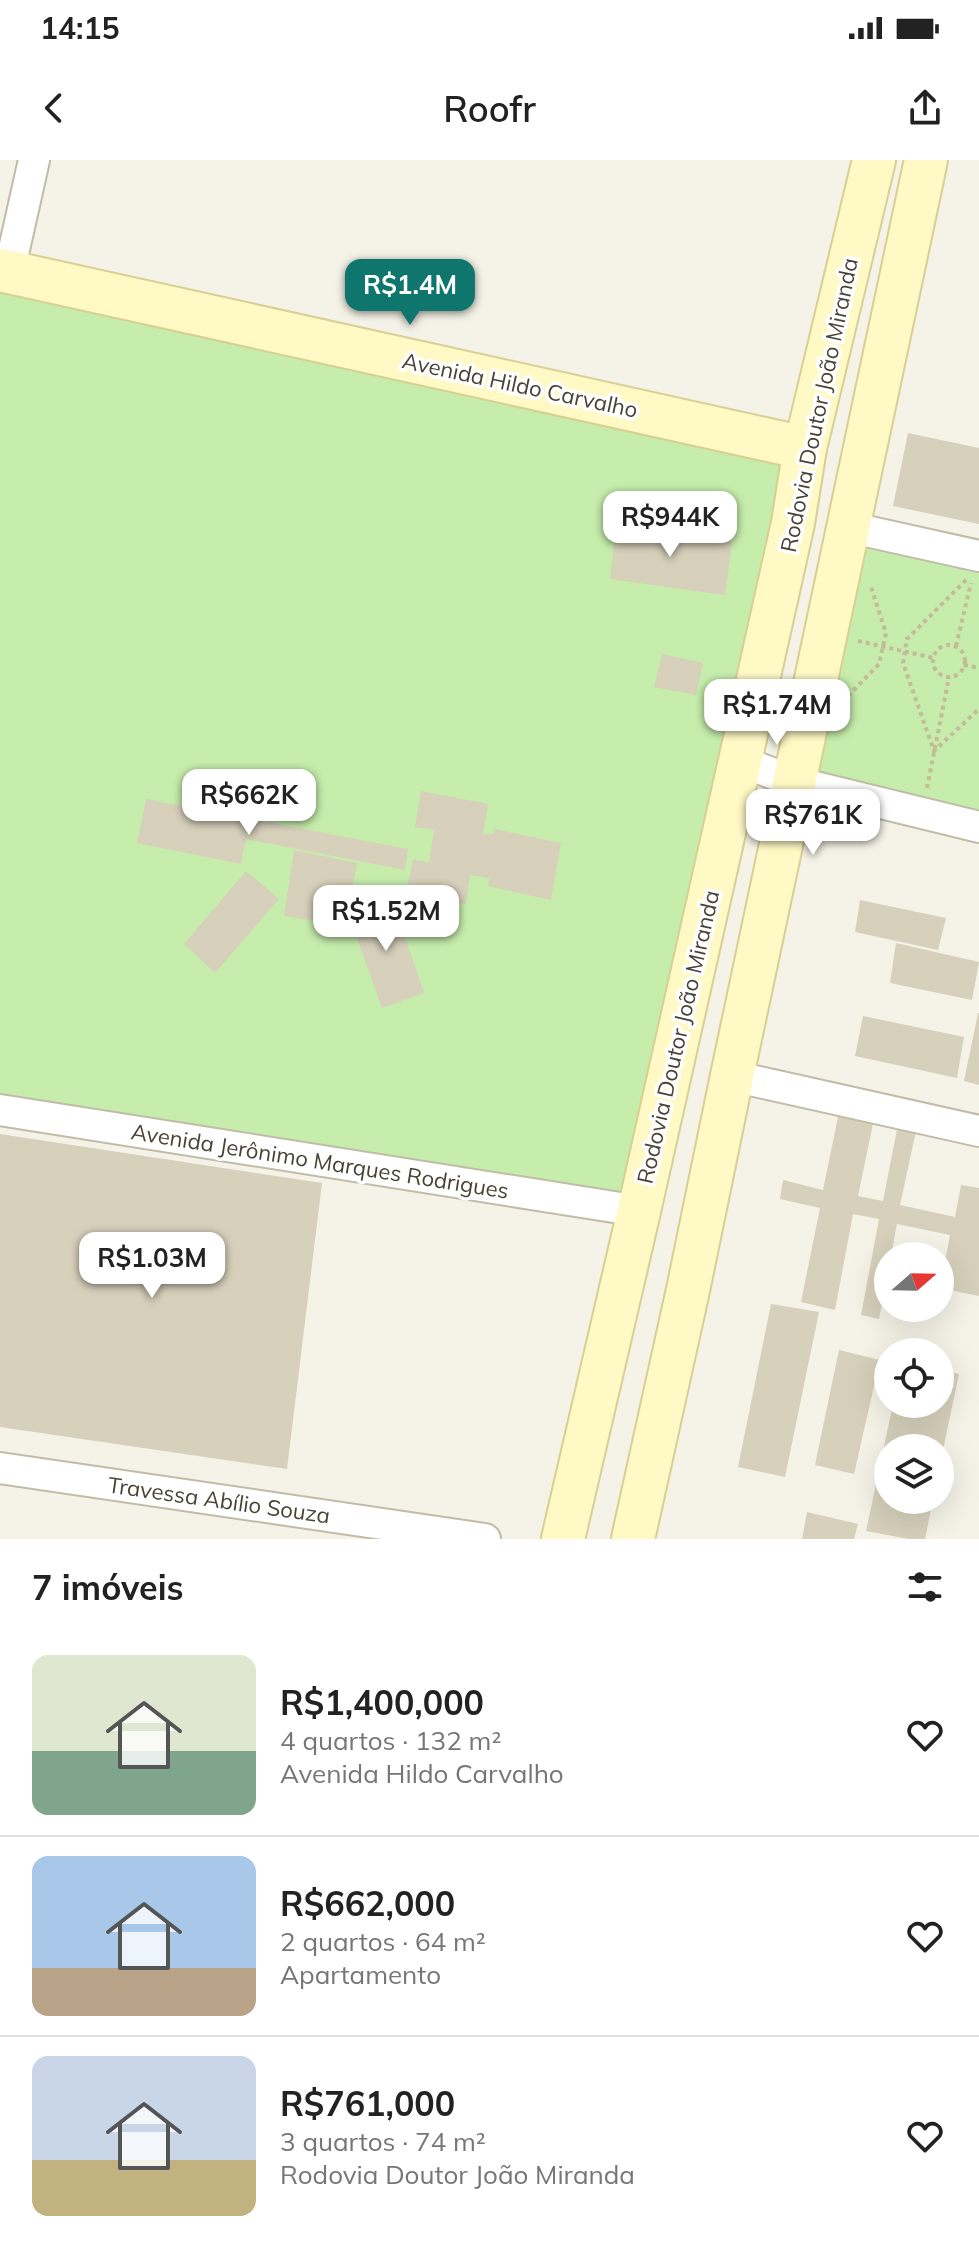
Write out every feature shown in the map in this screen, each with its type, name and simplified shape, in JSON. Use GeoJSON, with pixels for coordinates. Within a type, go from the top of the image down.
{"type":"FeatureCollection","features":[{"type":"Feature","properties":{"kind":"main road","name":"Rodovia Doutor João Miranda"},"geometry":{"type":"LineString","coordinates":[[563,1539],[793,523],[805,448],[874,160]]}},
{"type":"Feature","properties":{"kind":"main road"},"geometry":{"type":"LineString","coordinates":[[633,1539],[926,160]]}},
{"type":"Feature","properties":{"kind":"main road","name":"Avenida Hildo Carvalho"},"geometry":{"type":"LineString","coordinates":[[5,271],[805,448]]}},
{"type":"Feature","properties":{"kind":"street"},"geometry":{"type":"LineString","coordinates":[[5,271],[34,160]]}},
{"type":"Feature","properties":{"kind":"street"},"geometry":{"type":"LineString","coordinates":[[848,527],[979,556]]}},
{"type":"Feature","properties":{"kind":"street"},"geometry":{"type":"LineString","coordinates":[[740,761],[795,782],[979,827]]}},
{"type":"Feature","properties":{"kind":"street"},"geometry":{"type":"LineString","coordinates":[[732,1076],[979,1131]]}},
{"type":"Feature","properties":{"kind":"street","name":"Avenida Jerônimo Marques Rodrigues"},"geometry":{"type":"LineString","coordinates":[[0,1110],[639,1211]]}},
{"type":"Feature","properties":{"kind":"street","name":"Travessa Abílio Souza"},"geometry":{"type":"LineString","coordinates":[[0,1468],[485,1539]]}},
{"type":"Feature","properties":{"kind":"path"},"geometry":{"type":"LineString","coordinates":[[934,751],[903,663],[907,639],[973,572],[956,646]]}},
{"type":"Feature","properties":{"kind":"path"},"geometry":{"type":"LineString","coordinates":[[847,697],[879,664],[886,633],[868,576]]}},
{"type":"Feature","properties":{"kind":"path"},"geometry":{"type":"LineString","coordinates":[[854,640],[934,658]]}},
{"type":"Feature","properties":{"kind":"path"},"geometry":{"type":"LineString","coordinates":[[944,645],[956,646],[964,656],[961,671],[949,677],[937,670],[934,658],[936,651],[944,645]]}},
{"type":"Feature","properties":{"kind":"path"},"geometry":{"type":"LineString","coordinates":[[964,665],[979,668]]}},
{"type":"Feature","properties":{"kind":"path"},"geometry":{"type":"LineString","coordinates":[[925,797],[949,677]]}},
{"type":"Feature","properties":{"kind":"path"},"geometry":{"type":"LineString","coordinates":[[934,751],[979,709]]}},
{"type":"Feature","properties":{"kind":"green space"},"geometry":{"type":"Polygon","coordinates":[[[0,292],[788,463],[624,1193],[0,1096],[0,292]]]}},
{"type":"Feature","properties":{"kind":"green space"},"geometry":{"type":"Polygon","coordinates":[[[854,538],[979,564],[979,819],[809,777],[854,538]]]}},
{"type":"Feature","properties":{"kind":"building"},"geometry":{"type":"Polygon","coordinates":[[[908,433],[979,448],[979,524],[893,506],[908,433]]]}},
{"type":"Feature","properties":{"kind":"building"},"geometry":{"type":"Polygon","coordinates":[[[617,521],[732,542],[725,595],[610,579],[617,521]]]}},
{"type":"Feature","properties":{"kind":"building"},"geometry":{"type":"Polygon","coordinates":[[[662,654],[703,663],[696,695],[654,687],[662,654]]]}},
{"type":"Feature","properties":{"kind":"building"},"geometry":{"type":"Polygon","coordinates":[[[421,791],[488,804],[483,834],[493,834],[494,829],[561,843],[551,900],[488,886],[489,878],[470,875],[466,904],[406,893],[413,859],[429,863],[434,830],[415,827],[421,791]]]}},
{"type":"Feature","properties":{"kind":"building"},"geometry":{"type":"Polygon","coordinates":[[[146,799],[408,849],[405,870],[246,839],[241,864],[137,843],[146,799]]]}},
{"type":"Feature","properties":{"kind":"building"},"geometry":{"type":"Polygon","coordinates":[[[294,850],[357,863],[346,926],[284,916],[294,850]]]}},
{"type":"Feature","properties":{"kind":"building"},"geometry":{"type":"Polygon","coordinates":[[[246,871],[279,899],[215,973],[184,944],[246,871]]]}},
{"type":"Feature","properties":{"kind":"building"},"geometry":{"type":"Polygon","coordinates":[[[392,898],[424,993],[382,1008],[348,913],[392,898]]]}},
{"type":"Feature","properties":{"kind":"building"},"geometry":{"type":"Polygon","coordinates":[[[860,900],[946,918],[938,950],[855,932],[860,900]]]}},
{"type":"Feature","properties":{"kind":"building"},"geometry":{"type":"Polygon","coordinates":[[[896,943],[979,962],[972,1000],[890,983],[896,943]]]}},
{"type":"Feature","properties":{"kind":"building"},"geometry":{"type":"Polygon","coordinates":[[[979,1013],[979,1085],[964,1081],[979,1013]]]}},
{"type":"Feature","properties":{"kind":"building"},"geometry":{"type":"Polygon","coordinates":[[[863,1016],[964,1037],[957,1078],[855,1056],[863,1016]]]}},
{"type":"Feature","properties":{"kind":"building"},"geometry":{"type":"Polygon","coordinates":[[[840,1107],[875,1114],[858,1196],[883,1201],[899,1119],[918,1122],[900,1205],[955,1217],[961,1185],[979,1188],[979,1296],[954,1291],[954,1242],[949,1242],[950,1235],[897,1224],[894,1242],[875,1242],[879,1219],[853,1214],[835,1310],[801,1302],[820,1208],[780,1199],[783,1180],[823,1190],[840,1107]]]}},
{"type":"Feature","properties":{"kind":"building"},"geometry":{"type":"Polygon","coordinates":[[[0,1134],[322,1183],[287,1469],[0,1427],[0,1134]]]}},
{"type":"Feature","properties":{"kind":"building"},"geometry":{"type":"Polygon","coordinates":[[[874,1246],[874,1318],[861,1315],[874,1246]]]}},
{"type":"Feature","properties":{"kind":"building"},"geometry":{"type":"Polygon","coordinates":[[[771,1304],[819,1312],[785,1477],[738,1467],[771,1304]]]}},
{"type":"Feature","properties":{"kind":"building"},"geometry":{"type":"Polygon","coordinates":[[[839,1350],[874,1359],[874,1386],[854,1474],[815,1465],[839,1350]]]}},
{"type":"Feature","properties":{"kind":"building"},"geometry":{"type":"Polygon","coordinates":[[[954,1373],[959,1374],[954,1398],[954,1373]]]}},
{"type":"Feature","properties":{"kind":"building"},"geometry":{"type":"Polygon","coordinates":[[[890,1418],[950,1418],[946,1434],[887,1434],[890,1418]]]}},
{"type":"Feature","properties":{"kind":"building"},"geometry":{"type":"Polygon","coordinates":[[[874,1493],[874,1514],[930,1514],[925,1539],[866,1531],[874,1493]]]}},
{"type":"Feature","properties":{"kind":"building"},"geometry":{"type":"Polygon","coordinates":[[[807,1512],[858,1524],[854,1539],[802,1539],[807,1512]]]}}]}
